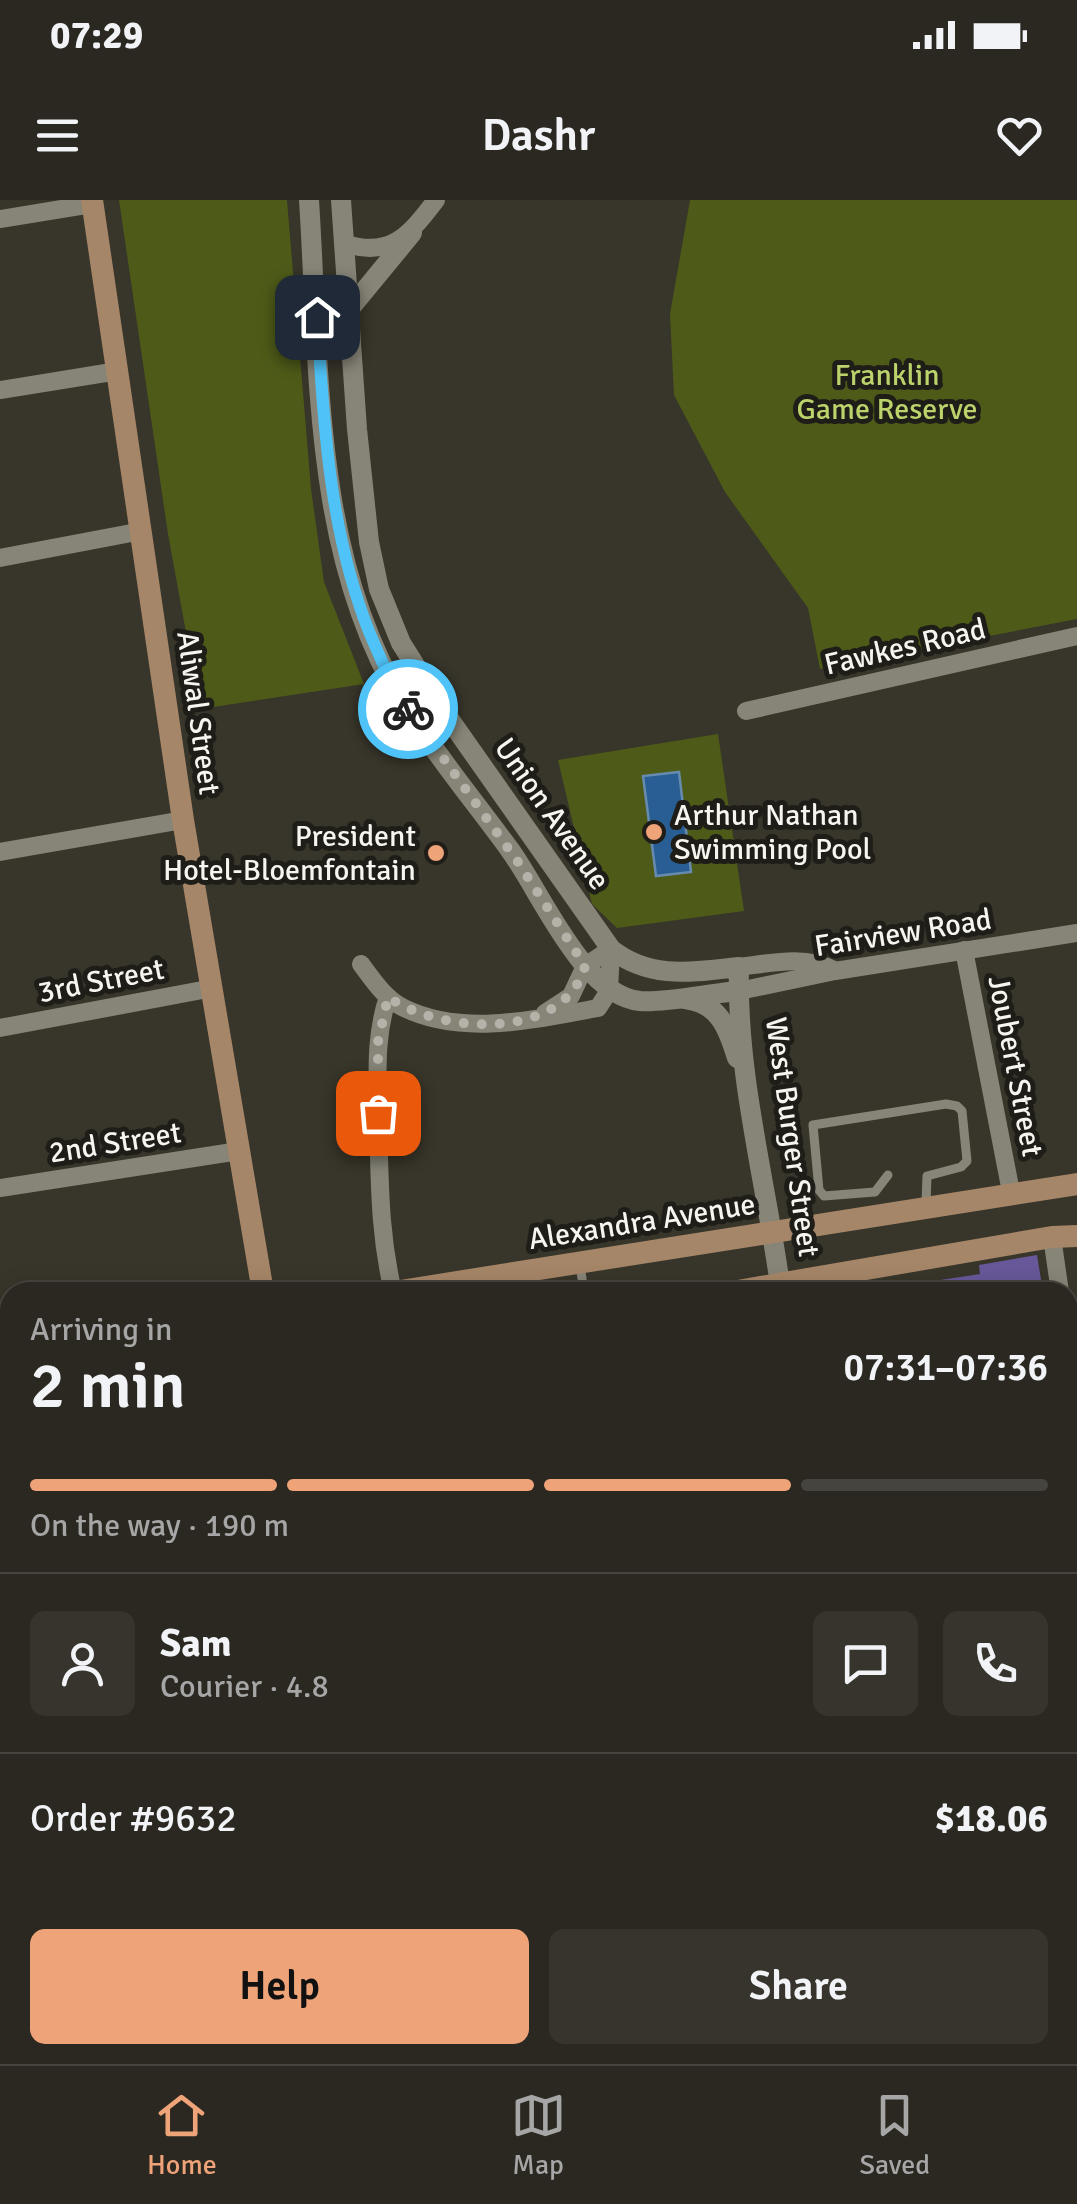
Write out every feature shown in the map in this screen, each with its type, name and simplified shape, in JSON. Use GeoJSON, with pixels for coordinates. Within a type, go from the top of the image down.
{"type":"FeatureCollection","features":[{"type":"Feature","properties":{"kind":"main road","name":"Aliwal Street"},"geometry":{"type":"LineString","coordinates":[[92,202],[184,820],[261,1282]]}},
{"type":"Feature","properties":{"kind":"main road","name":"Alexandra Avenue"},"geometry":{"type":"LineString","coordinates":[[456,1282],[1077,1184]]}},
{"type":"Feature","properties":{"kind":"main road"},"geometry":{"type":"LineString","coordinates":[[821,1282],[1052,1237],[1077,1236]]}},
{"type":"Feature","properties":{"kind":"street","name":"Union Avenue"},"geometry":{"type":"LineString","coordinates":[[309,200],[328,473],[346,565],[362,614],[404,704],[518,862],[585,966],[609,990]]}},
{"type":"Feature","properties":{"kind":"street"},"geometry":{"type":"LineString","coordinates":[[319,200],[330,228],[343,243],[378,248],[412,232]]}},
{"type":"Feature","properties":{"kind":"street","name":"Union Avenue"},"geometry":{"type":"LineString","coordinates":[[341,200],[347,312],[369,542],[379,590],[401,643],[461,736],[611,948],[628,962],[660,972],[801,961],[835,971]]}},
{"type":"Feature","properties":{"kind":"street"},"geometry":{"type":"LineString","coordinates":[[347,312],[436,200]]}},
{"type":"Feature","properties":{"kind":"street"},"geometry":{"type":"LineString","coordinates":[[0,219],[92,202]]}},
{"type":"Feature","properties":{"kind":"street"},"geometry":{"type":"LineString","coordinates":[[328,473],[334,426],[326,276],[343,243]]}},
{"type":"Feature","properties":{"kind":"street"},"geometry":{"type":"LineString","coordinates":[[0,390],[118,371]]}},
{"type":"Feature","properties":{"kind":"street"},"geometry":{"type":"LineString","coordinates":[[0,558],[142,531]]}},
{"type":"Feature","properties":{"kind":"street","name":"Fawkes Road"},"geometry":{"type":"LineString","coordinates":[[746,711],[1077,636]]}},
{"type":"Feature","properties":{"kind":"street"},"geometry":{"type":"LineString","coordinates":[[439,752],[461,736]]}},
{"type":"Feature","properties":{"kind":"street"},"geometry":{"type":"LineString","coordinates":[[0,852],[184,820]]}},
{"type":"Feature","properties":{"kind":"street","name":"Fairview Road"},"geometry":{"type":"LineString","coordinates":[[739,990],[1077,932]]}},
{"type":"Feature","properties":{"kind":"street"},"geometry":{"type":"LineString","coordinates":[[536,1019],[571,996],[585,966],[611,948]]}},
{"type":"Feature","properties":{"kind":"street"},"geometry":{"type":"LineString","coordinates":[[360,964],[388,997],[404,1008],[456,1022],[536,1019],[598,1008],[609,990],[611,948]]}},
{"type":"Feature","properties":{"kind":"street","name":"Joubert Street"},"geometry":{"type":"LineString","coordinates":[[964,950],[1012,1192]]}},
{"type":"Feature","properties":{"kind":"street","name":"West Burger Street"},"geometry":{"type":"LineString","coordinates":[[740,967],[751,1108],[779,1282]]}},
{"type":"Feature","properties":{"kind":"street","name":"3rd Street"},"geometry":{"type":"LineString","coordinates":[[0,1028],[213,988]]}},
{"type":"Feature","properties":{"kind":"street"},"geometry":{"type":"LineString","coordinates":[[609,990],[640,1001],[739,990]]}},
{"type":"Feature","properties":{"kind":"street"},"geometry":{"type":"LineString","coordinates":[[388,997],[378,1042],[378,1200],[392,1282]]}},
{"type":"Feature","properties":{"kind":"street"},"geometry":{"type":"LineString","coordinates":[[674,997],[698,1000],[721,1017],[751,1108]]}},
{"type":"Feature","properties":{"kind":"street","name":"2nd Street"},"geometry":{"type":"LineString","coordinates":[[0,1188],[239,1151]]}},
{"type":"Feature","properties":{"kind":"street"},"geometry":{"type":"LineString","coordinates":[[1052,1237],[1059,1282]]}},
{"type":"Feature","properties":{"kind":"lane"},"geometry":{"type":"LineString","coordinates":[[888,1176],[875,1192],[824,1196],[819,1190],[813,1125],[946,1104],[957,1106],[962,1112],[967,1162],[927,1176],[926,1206]]}},
{"type":"Feature","properties":{"kind":"lane"},"geometry":{"type":"LineString","coordinates":[[580,1262],[583,1282]]}},
{"type":"Feature","properties":{"kind":"green space"},"geometry":{"type":"Polygon","coordinates":[[[119,200],[287,200],[311,489],[324,582],[364,684],[200,709],[168,534],[119,200]]]}},
{"type":"Feature","properties":{"kind":"green space","name":"Franklin Game Reserve"},"geometry":{"type":"Polygon","coordinates":[[[690,200],[1077,200],[1077,619],[820,669],[808,608],[725,492],[674,395],[670,314],[690,200]]]}},
{"type":"Feature","properties":{"kind":"green space","name":"Arthur Nathan Swimming Pool"},"geometry":{"type":"Polygon","coordinates":[[[718,734],[744,911],[617,928],[592,904],[558,760],[718,734]]]}},
{"type":"Feature","properties":{"kind":"water"},"geometry":{"type":"Polygon","coordinates":[[[679,772],[691,872],[656,876],[643,776],[679,772]]]}},
{"type":"Feature","properties":{"kind":"building"},"geometry":{"type":"Polygon","coordinates":[[[1037,1255],[1041,1282],[927,1282],[980,1274],[979,1265],[1037,1255]]]}},
{"type":"Feature","properties":{"kind":"way so far"},"geometry":{"type":"LineString","coordinates":[[378,1113],[378,1042],[388,997],[404,1008],[456,1022],[536,1019],[571,996],[585,966],[518,862],[408,709]]}},
{"type":"Feature","properties":{"kind":"place","name":"Arthur Nathan Swimming Pool"},"geometry":{"type":"Point","coordinates":[654,832]}},
{"type":"Feature","properties":{"kind":"place","name":"President Hotel-Bloemfontain"},"geometry":{"type":"Point","coordinates":[436,853]}},
{"type":"Feature","properties":{"kind":"route"},"geometry":{"type":"LineString","coordinates":[[317,317],[328,473],[346,565],[377,651],[408,709]]}}]}
